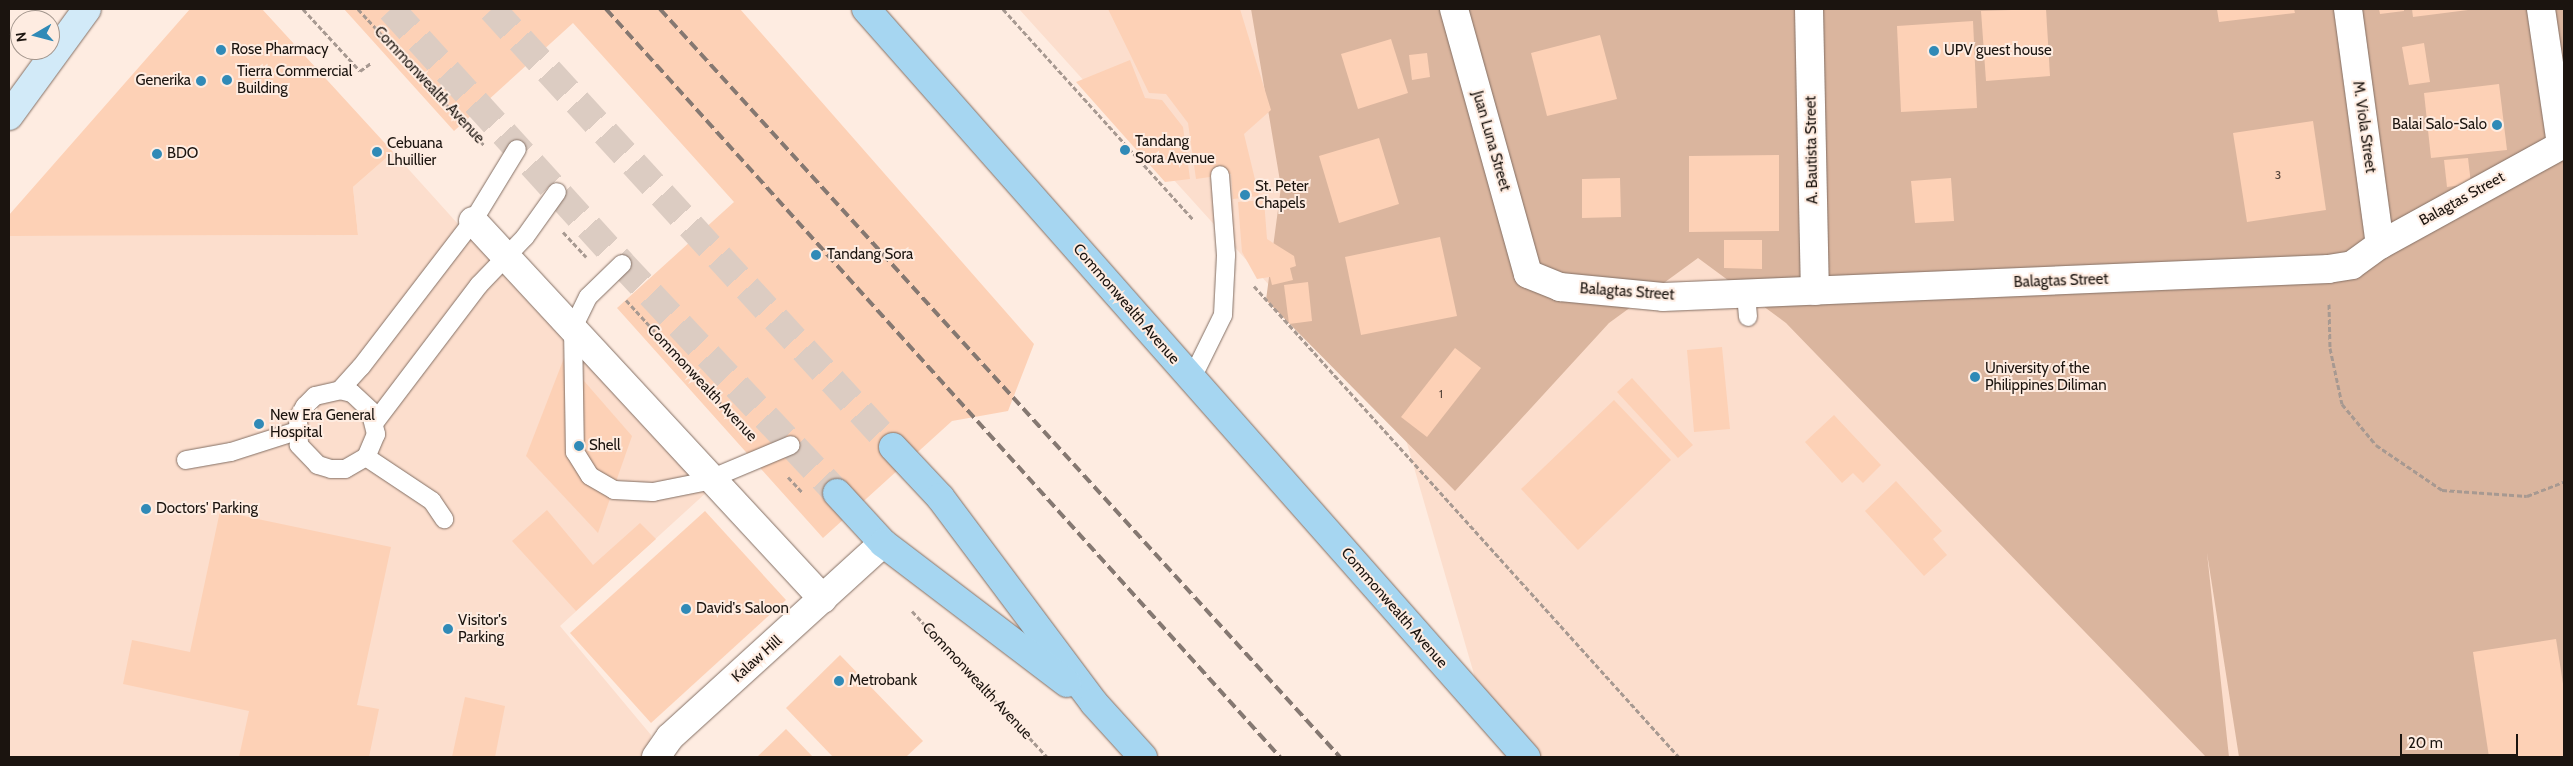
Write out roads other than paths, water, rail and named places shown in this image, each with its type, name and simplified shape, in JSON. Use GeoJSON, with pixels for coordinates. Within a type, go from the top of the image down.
{"type":"FeatureCollection","features":[{"type":"Feature","properties":{"kind":"main road"},"geometry":{"type":"LineString","coordinates":[[9,116],[87,9]]}},
{"type":"Feature","properties":{"kind":"main road","name":"Commonwealth Avenue"},"geometry":{"type":"LineString","coordinates":[[866,9],[1526,757]]}},
{"type":"Feature","properties":{"kind":"main road"},"geometry":{"type":"LineString","coordinates":[[893,446],[940,498],[1094,703],[1143,757]]}},
{"type":"Feature","properties":{"kind":"main road"},"geometry":{"type":"LineString","coordinates":[[837,493],[883,543],[1094,703]]}},
{"type":"Feature","properties":{"kind":"street","name":"Juan Luna Street"},"geometry":{"type":"LineString","coordinates":[[1454,9],[1528,274]]}},
{"type":"Feature","properties":{"kind":"street","name":"A. Bautista Street"},"geometry":{"type":"LineString","coordinates":[[1809,9],[1815,291]]}},
{"type":"Feature","properties":{"kind":"street","name":"M. Viola Street"},"geometry":{"type":"LineString","coordinates":[[2348,9],[2380,245]]}},
{"type":"Feature","properties":{"kind":"street"},"geometry":{"type":"LineString","coordinates":[[2541,9],[2562,144]]}},
{"type":"Feature","properties":{"kind":"street","name":"Balagtas Street"},"geometry":{"type":"LineString","coordinates":[[1528,274],[1560,287],[1747,305],[1815,291],[2328,269],[2352,265],[2380,245],[2562,144]]}},
{"type":"Feature","properties":{"kind":"street"},"geometry":{"type":"LineString","coordinates":[[473,221],[508,256],[709,479],[823,600]]}},
{"type":"Feature","properties":{"kind":"street","name":"Kalaw Hill"},"geometry":{"type":"LineString","coordinates":[[656,757],[670,736],[823,600],[883,543]]}},
{"type":"Feature","properties":{"kind":"lane"},"geometry":{"type":"LineString","coordinates":[[340,390],[473,221],[507,169],[517,149]]}},
{"type":"Feature","properties":{"kind":"lane"},"geometry":{"type":"LineString","coordinates":[[1192,378],[1223,315],[1226,255],[1220,175]]}},
{"type":"Feature","properties":{"kind":"lane"},"geometry":{"type":"LineString","coordinates":[[375,422],[362,400],[352,393],[340,390],[315,396],[298,418],[299,445],[318,465],[345,469],[366,457],[373,446],[375,422],[480,285],[508,256],[545,212],[557,192]]}},
{"type":"Feature","properties":{"kind":"lane"},"geometry":{"type":"LineString","coordinates":[[622,264],[588,297],[573,328],[574,452],[590,476],[614,490],[653,492],[709,479],[791,445]]}},
{"type":"Feature","properties":{"kind":"lane"},"geometry":{"type":"LineString","coordinates":[[186,460],[231,452],[297,431]]}},
{"type":"Feature","properties":{"kind":"lane"},"geometry":{"type":"LineString","coordinates":[[366,457],[432,500],[444,519]]}},
{"type":"Feature","properties":{"kind":"tunnel"},"geometry":{"type":"LineString","coordinates":[[391,9],[622,264],[837,493]]}},
{"type":"Feature","properties":{"kind":"tunnel"},"geometry":{"type":"LineString","coordinates":[[492,9],[893,447]]}},
{"type":"Feature","properties":{"kind":"railway"},"geometry":{"type":"LineString","coordinates":[[606,9],[1280,757]]}},
{"type":"Feature","properties":{"kind":"railway"},"geometry":{"type":"LineString","coordinates":[[660,9],[1340,757]]}},
{"type":"Feature","properties":{"kind":"place","name":"Rose Pharmacy"},"geometry":{"type":"Point","coordinates":[221,50]}},
{"type":"Feature","properties":{"kind":"place","name":"UPV guest house"},"geometry":{"type":"Point","coordinates":[1934,51]}},
{"type":"Feature","properties":{"kind":"place","name":"Tierra Commercial Building"},"geometry":{"type":"Point","coordinates":[227,80]}},
{"type":"Feature","properties":{"kind":"place","name":"Generika"},"geometry":{"type":"Point","coordinates":[201,81]}},
{"type":"Feature","properties":{"kind":"place","name":"Balai Salo-Salo"},"geometry":{"type":"Point","coordinates":[2497,125]}},
{"type":"Feature","properties":{"kind":"place","name":"Tandang Sora Avenue"},"geometry":{"type":"Point","coordinates":[1125,150]}},
{"type":"Feature","properties":{"kind":"place","name":"Cebuana Lhuillier"},"geometry":{"type":"Point","coordinates":[377,152]}},
{"type":"Feature","properties":{"kind":"place","name":"BDO"},"geometry":{"type":"Point","coordinates":[157,154]}},
{"type":"Feature","properties":{"kind":"place","name":"St. Peter Chapels"},"geometry":{"type":"Point","coordinates":[1245,195]}},
{"type":"Feature","properties":{"kind":"place","name":"Tandang Sora"},"geometry":{"type":"Point","coordinates":[816,255]}},
{"type":"Feature","properties":{"kind":"place","name":"University of the Philippines Diliman"},"geometry":{"type":"Point","coordinates":[1975,377]}},
{"type":"Feature","properties":{"kind":"place","name":"New Era General Hospital"},"geometry":{"type":"Point","coordinates":[259,424]}},
{"type":"Feature","properties":{"kind":"place","name":"Shell"},"geometry":{"type":"Point","coordinates":[579,446]}},
{"type":"Feature","properties":{"kind":"place","name":"Doctors' Parking"},"geometry":{"type":"Point","coordinates":[146,509]}},
{"type":"Feature","properties":{"kind":"place","name":"David's Saloon"},"geometry":{"type":"Point","coordinates":[686,609]}},
{"type":"Feature","properties":{"kind":"place","name":"Visitor's Parking"},"geometry":{"type":"Point","coordinates":[448,629]}},
{"type":"Feature","properties":{"kind":"place","name":"Metrobank"},"geometry":{"type":"Point","coordinates":[839,681]}}]}
